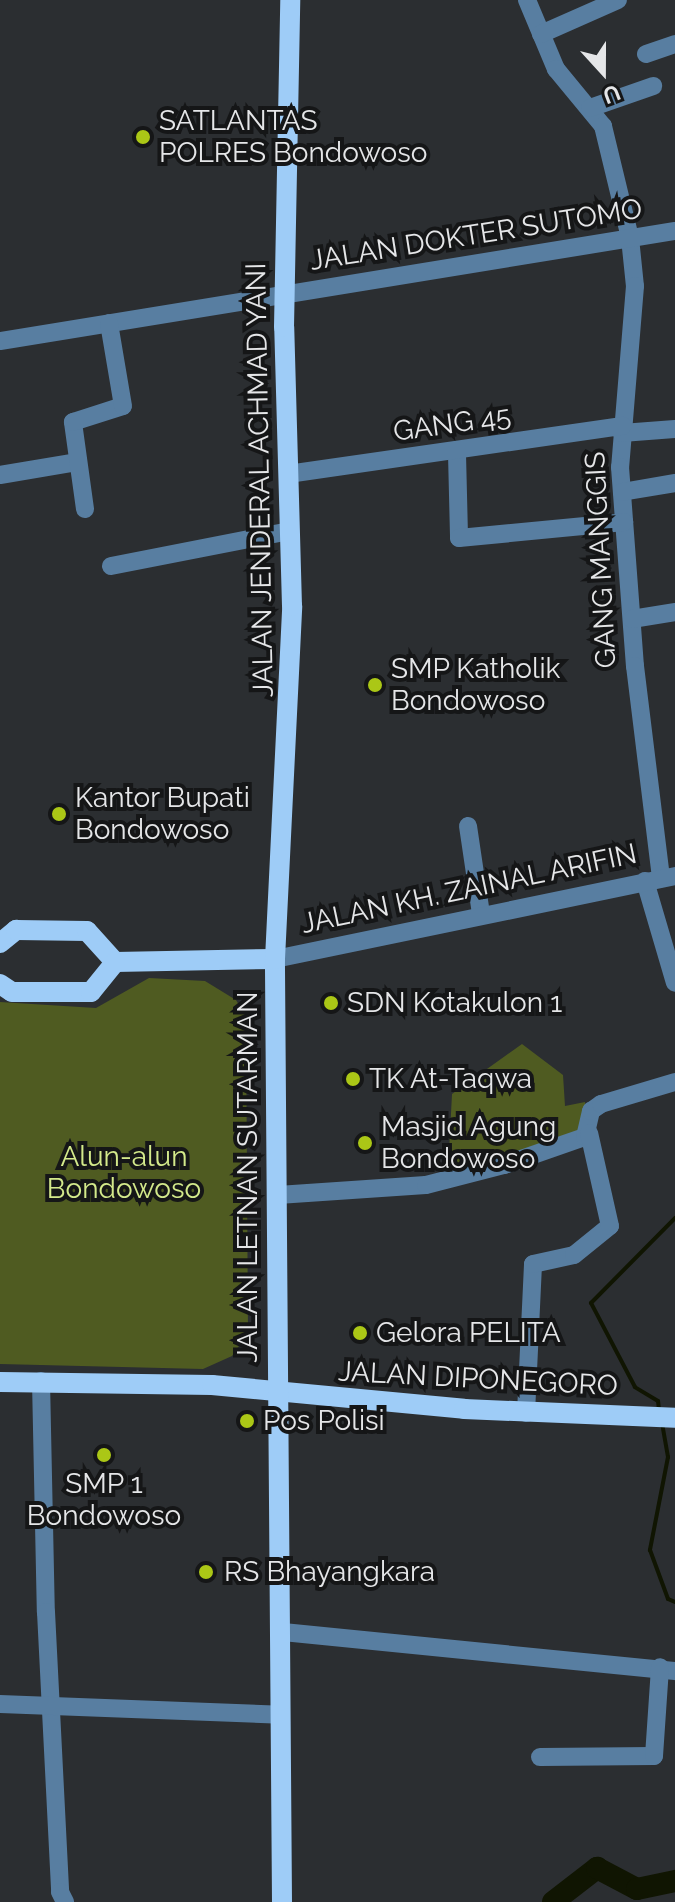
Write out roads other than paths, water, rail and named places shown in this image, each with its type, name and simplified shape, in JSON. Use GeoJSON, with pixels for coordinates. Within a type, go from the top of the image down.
{"type":"FeatureCollection","features":[{"type":"Feature","properties":{"kind":"main road","name":"JALAN JENDERAL ACHMAD YANI"},"geometry":{"type":"LineString","coordinates":[[275,959],[290,705],[285,295],[290,0]]}},
{"type":"Feature","properties":{"kind":"main road"},"geometry":{"type":"LineString","coordinates":[[0,943],[16,930],[87,931],[115,962],[275,959]]}},
{"type":"Feature","properties":{"kind":"main road","name":"JALAN LETNAN SUTARMAN"},"geometry":{"type":"LineString","coordinates":[[275,959],[283,1632],[282,1902]]}},
{"type":"Feature","properties":{"kind":"main road"},"geometry":{"type":"LineString","coordinates":[[0,984],[12,992],[91,992],[115,962]]}},
{"type":"Feature","properties":{"kind":"main road","name":"JALAN DIPONEGORO"},"geometry":{"type":"LineString","coordinates":[[0,1382],[212,1385],[278,1395],[526,1413],[675,1418]]}},
{"type":"Feature","properties":{"kind":"street","name":"GANG MANGGIS"},"geometry":{"type":"LineString","coordinates":[[527,0],[564,83],[590,108],[610,145],[630,238],[635,286],[623,430],[622,492],[632,619],[660,878],[675,983]]}},
{"type":"Feature","properties":{"kind":"street"},"geometry":{"type":"LineString","coordinates":[[541,34],[618,0]]}},
{"type":"Feature","properties":{"kind":"street"},"geometry":{"type":"LineString","coordinates":[[646,54],[675,44]]}},
{"type":"Feature","properties":{"kind":"street"},"geometry":{"type":"LineString","coordinates":[[590,108],[653,86]]}},
{"type":"Feature","properties":{"kind":"street","name":"JALAN DOKTER SUTOMO"},"geometry":{"type":"LineString","coordinates":[[0,341],[675,231]]}},
{"type":"Feature","properties":{"kind":"street"},"geometry":{"type":"LineString","coordinates":[[85,509],[73,422],[123,406],[109,323]]}},
{"type":"Feature","properties":{"kind":"street","name":"GANG 45"},"geometry":{"type":"LineString","coordinates":[[288,474],[623,430],[675,429]]}},
{"type":"Feature","properties":{"kind":"street"},"geometry":{"type":"LineString","coordinates":[[457,454],[459,538],[624,522]]}},
{"type":"Feature","properties":{"kind":"street"},"geometry":{"type":"LineString","coordinates":[[0,475],[78,462]]}},
{"type":"Feature","properties":{"kind":"street"},"geometry":{"type":"LineString","coordinates":[[622,492],[675,483]]}},
{"type":"Feature","properties":{"kind":"street"},"geometry":{"type":"LineString","coordinates":[[111,566],[290,531]]}},
{"type":"Feature","properties":{"kind":"street"},"geometry":{"type":"LineString","coordinates":[[632,619],[675,612]]}},
{"type":"Feature","properties":{"kind":"street"},"geometry":{"type":"LineString","coordinates":[[468,826],[481,914]]}},
{"type":"Feature","properties":{"kind":"street","name":"JALAN KH. ZAINAL ARIFIN"},"geometry":{"type":"LineString","coordinates":[[275,959],[660,878]]}},
{"type":"Feature","properties":{"kind":"street"},"geometry":{"type":"LineString","coordinates":[[526,1413],[533,1264],[574,1255],[610,1226],[589,1133],[595,1107],[675,1082]]}},
{"type":"Feature","properties":{"kind":"street"},"geometry":{"type":"LineString","coordinates":[[278,1195],[438,1183],[589,1133]]}},
{"type":"Feature","properties":{"kind":"street"},"geometry":{"type":"LineString","coordinates":[[41,1381],[60,1892],[65,1902]]}},
{"type":"Feature","properties":{"kind":"street"},"geometry":{"type":"LineString","coordinates":[[283,1632],[668,1669],[654,1756],[540,1757]]}},
{"type":"Feature","properties":{"kind":"street"},"geometry":{"type":"LineString","coordinates":[[0,1704],[281,1715]]}},
{"type":"Feature","properties":{"kind":"waterway"},"geometry":{"type":"LineString","coordinates":[[659,1410],[658,1401],[635,1387],[591,1303],[675,1218]]}},
{"type":"Feature","properties":{"kind":"waterway"},"geometry":{"type":"LineString","coordinates":[[662,1423],[668,1457],[650,1550],[668,1599],[675,1602]]}},
{"type":"Feature","properties":{"kind":"waterway"},"geometry":{"type":"LineString","coordinates":[[553,1902],[597,1868],[637,1889],[675,1881]]}},
{"type":"Feature","properties":{"kind":"place","name":"SATLANTAS POLRES Bondowoso"},"geometry":{"type":"Point","coordinates":[143,137]}},
{"type":"Feature","properties":{"kind":"place","name":"SMP Katholik Bondowoso"},"geometry":{"type":"Point","coordinates":[375,685]}},
{"type":"Feature","properties":{"kind":"place","name":"Kantor Bupati Bondowoso"},"geometry":{"type":"Point","coordinates":[59,814]}},
{"type":"Feature","properties":{"kind":"place","name":"SDN Kotakulon 1"},"geometry":{"type":"Point","coordinates":[331,1003]}},
{"type":"Feature","properties":{"kind":"place","name":"TK At-Taqwa"},"geometry":{"type":"Point","coordinates":[353,1079]}},
{"type":"Feature","properties":{"kind":"place","name":"Masjid Agung Bondowoso"},"geometry":{"type":"Point","coordinates":[365,1143]}},
{"type":"Feature","properties":{"kind":"place","name":"Gelora PELITA"},"geometry":{"type":"Point","coordinates":[360,1333]}},
{"type":"Feature","properties":{"kind":"place","name":"Pos Polisi"},"geometry":{"type":"Point","coordinates":[247,1421]}},
{"type":"Feature","properties":{"kind":"place","name":"SMP 1 Bondowoso"},"geometry":{"type":"Point","coordinates":[104,1455]}},
{"type":"Feature","properties":{"kind":"place","name":"RS Bhayangkara"},"geometry":{"type":"Point","coordinates":[206,1572]}},
{"type":"Feature","properties":{"kind":"park label","name":"Alun-alun Bondowoso"},"geometry":{"type":"Point","coordinates":[124,1173]}}]}
